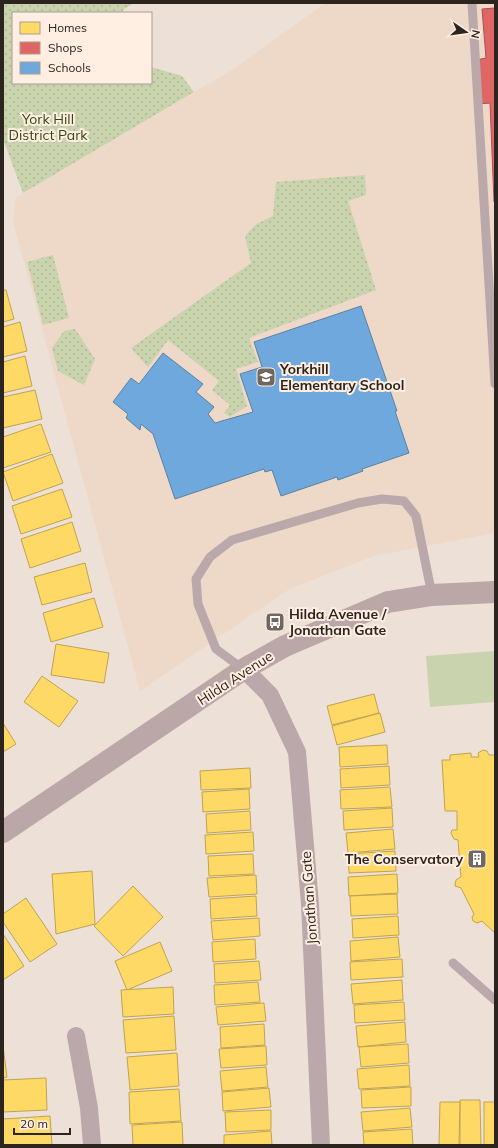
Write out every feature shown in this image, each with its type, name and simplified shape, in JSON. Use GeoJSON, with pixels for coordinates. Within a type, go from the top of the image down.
{"type":"FeatureCollection","features":[{"type":"Feature","properties":{"kind":"street","name":"Hilda Avenue"},"geometry":{"type":"LineString","coordinates":[[3,832],[244,669],[285,646],[388,602],[432,595],[495,592]]}},
{"type":"Feature","properties":{"kind":"street","name":"Jonathan Gate"},"geometry":{"type":"LineString","coordinates":[[244,669],[270,695],[297,752],[310,904],[320,1145]]}},
{"type":"Feature","properties":{"kind":"street"},"geometry":{"type":"LineString","coordinates":[[76,1036],[88,1108],[92,1145]]}},
{"type":"Feature","properties":{"kind":"lane"},"geometry":{"type":"LineString","coordinates":[[472,3],[495,384]]}},
{"type":"Feature","properties":{"kind":"lane"},"geometry":{"type":"LineString","coordinates":[[244,669],[216,649],[198,604],[196,579],[210,557],[232,540],[358,503],[382,498],[404,501],[416,516],[432,595]]}},
{"type":"Feature","properties":{"kind":"lane"},"geometry":{"type":"LineString","coordinates":[[453,963],[495,1000]]}},
{"type":"Feature","properties":{"kind":"shaded area","name":"Yorkhill Elementary School"},"geometry":{"type":"Polygon","coordinates":[[[325,3],[495,3],[495,533],[374,556],[290,589],[140,691],[13,222],[15,198],[235,68],[325,3]]]}},
{"type":"Feature","properties":{"kind":"green space","name":"York Hill District Park"},"geometry":{"type":"Polygon","coordinates":[[[3,3],[134,3],[123,10],[124,12],[12,12],[12,84],[152,84],[152,67],[182,76],[194,92],[23,193],[3,139],[3,3]]]}},
{"type":"Feature","properties":{"kind":"green space"},"geometry":{"type":"Polygon","coordinates":[[[365,175],[366,195],[348,201],[376,290],[249,338],[258,362],[236,369],[247,406],[230,417],[224,413],[230,405],[212,390],[219,381],[168,340],[148,367],[131,348],[251,263],[245,236],[255,225],[273,216],[276,182],[365,175]]]}},
{"type":"Feature","properties":{"kind":"green space"},"geometry":{"type":"Polygon","coordinates":[[[53,255],[69,318],[43,325],[27,262],[53,255]]]}},
{"type":"Feature","properties":{"kind":"green space"},"geometry":{"type":"Polygon","coordinates":[[[75,329],[95,359],[84,385],[58,371],[52,348],[64,331],[75,329]]]}},
{"type":"Feature","properties":{"kind":"green space"},"geometry":{"type":"Polygon","coordinates":[[[495,651],[495,702],[430,707],[426,656],[495,651]]]}},
{"type":"Feature","properties":{"kind":"building: Homes"},"geometry":{"type":"Polygon","coordinates":[[[3,290],[6,290],[14,319],[3,322],[3,290]]]}},
{"type":"Feature","properties":{"kind":"building: Homes"},"geometry":{"type":"Polygon","coordinates":[[[20,322],[27,351],[3,357],[3,327],[20,322]]]}},
{"type":"Feature","properties":{"kind":"building: Homes"},"geometry":{"type":"Polygon","coordinates":[[[25,356],[32,386],[3,393],[3,362],[25,356]]]}},
{"type":"Feature","properties":{"kind":"building: Homes"},"geometry":{"type":"Polygon","coordinates":[[[35,390],[42,419],[3,428],[3,397],[35,390]]]}},
{"type":"Feature","properties":{"kind":"building: Homes"},"geometry":{"type":"Polygon","coordinates":[[[41,424],[51,452],[3,468],[3,437],[41,424]]]}},
{"type":"Feature","properties":{"kind":"building: Homes"},"geometry":{"type":"Polygon","coordinates":[[[52,454],[63,483],[13,501],[3,472],[52,454]]]}},
{"type":"Feature","properties":{"kind":"building: Homes"},"geometry":{"type":"Polygon","coordinates":[[[62,489],[72,517],[21,534],[12,506],[62,489]]]}},
{"type":"Feature","properties":{"kind":"building: Homes"},"geometry":{"type":"Polygon","coordinates":[[[72,522],[81,551],[30,568],[21,539],[72,522]]]}},
{"type":"Feature","properties":{"kind":"building: Homes"},"geometry":{"type":"Polygon","coordinates":[[[85,563],[92,592],[42,605],[34,577],[85,563]]]}},
{"type":"Feature","properties":{"kind":"building: Homes"},"geometry":{"type":"Polygon","coordinates":[[[94,598],[103,627],[51,642],[43,613],[94,598]]]}},
{"type":"Feature","properties":{"kind":"building: Homes"},"geometry":{"type":"Polygon","coordinates":[[[56,644],[109,653],[104,683],[51,675],[56,644]]]}},
{"type":"Feature","properties":{"kind":"building: Homes"},"geometry":{"type":"Polygon","coordinates":[[[42,676],[78,701],[59,727],[24,702],[42,676]]]}},
{"type":"Feature","properties":{"kind":"building: Homes"},"geometry":{"type":"Polygon","coordinates":[[[374,694],[379,713],[332,725],[327,706],[374,694]]]}},
{"type":"Feature","properties":{"kind":"building: Homes"},"geometry":{"type":"Polygon","coordinates":[[[380,713],[385,732],[337,745],[332,726],[380,713]]]}},
{"type":"Feature","properties":{"kind":"building: Homes"},"geometry":{"type":"Polygon","coordinates":[[[3,723],[16,744],[3,752],[3,723]]]}},
{"type":"Feature","properties":{"kind":"building: Homes"},"geometry":{"type":"Polygon","coordinates":[[[387,745],[388,764],[340,767],[339,747],[387,745]]]}},
{"type":"Feature","properties":{"kind":"building: Homes","name":"The Conservatory"},"geometry":{"type":"Polygon","coordinates":[[[483,750],[487,751],[489,755],[495,755],[495,933],[482,921],[477,923],[473,921],[472,917],[474,914],[461,888],[455,886],[456,880],[461,877],[458,840],[454,839],[451,833],[452,830],[457,830],[457,811],[445,811],[442,760],[450,760],[450,755],[471,753],[471,757],[479,757],[478,753],[483,750]]]}},
{"type":"Feature","properties":{"kind":"building: Homes"},"geometry":{"type":"Polygon","coordinates":[[[389,766],[390,785],[341,788],[340,769],[389,766]]]}},
{"type":"Feature","properties":{"kind":"building: Homes"},"geometry":{"type":"Polygon","coordinates":[[[250,768],[251,788],[201,790],[200,771],[250,768]]]}},
{"type":"Feature","properties":{"kind":"building: Homes"},"geometry":{"type":"Polygon","coordinates":[[[390,787],[392,807],[341,809],[340,790],[390,787]]]}},
{"type":"Feature","properties":{"kind":"building: Homes"},"geometry":{"type":"Polygon","coordinates":[[[249,789],[250,809],[203,812],[202,792],[249,789]]]}},
{"type":"Feature","properties":{"kind":"building: Homes"},"geometry":{"type":"Polygon","coordinates":[[[392,808],[393,827],[344,830],[343,811],[392,808]]]}},
{"type":"Feature","properties":{"kind":"building: Homes"},"geometry":{"type":"Polygon","coordinates":[[[250,811],[251,830],[207,833],[206,814],[250,811]]]}},
{"type":"Feature","properties":{"kind":"building: Homes"},"geometry":{"type":"Polygon","coordinates":[[[393,829],[395,849],[348,853],[346,833],[393,829]]]}},
{"type":"Feature","properties":{"kind":"building: Homes"},"geometry":{"type":"Polygon","coordinates":[[[253,832],[254,851],[206,854],[205,835],[253,832]]]}},
{"type":"Feature","properties":{"kind":"building: Homes"},"geometry":{"type":"Polygon","coordinates":[[[395,851],[396,871],[349,873],[348,854],[395,851]]]}},
{"type":"Feature","properties":{"kind":"building: Homes"},"geometry":{"type":"Polygon","coordinates":[[[253,854],[254,874],[209,876],[208,856],[253,854]]]}},
{"type":"Feature","properties":{"kind":"building: Homes"},"geometry":{"type":"Polygon","coordinates":[[[92,871],[95,924],[56,934],[52,874],[92,871]]]}},
{"type":"Feature","properties":{"kind":"building: Homes"},"geometry":{"type":"Polygon","coordinates":[[[397,874],[398,893],[349,896],[348,877],[397,874]]]}},
{"type":"Feature","properties":{"kind":"building: Homes"},"geometry":{"type":"Polygon","coordinates":[[[256,875],[257,894],[209,897],[207,878],[256,875]]]}},
{"type":"Feature","properties":{"kind":"building: Homes"},"geometry":{"type":"Polygon","coordinates":[[[133,886],[163,917],[123,956],[94,926],[133,886]]]}},
{"type":"Feature","properties":{"kind":"building: Homes"},"geometry":{"type":"Polygon","coordinates":[[[397,894],[398,914],[351,916],[350,896],[397,894]]]}},
{"type":"Feature","properties":{"kind":"building: Homes"},"geometry":{"type":"Polygon","coordinates":[[[256,896],[257,916],[211,919],[210,899],[256,896]]]}},
{"type":"Feature","properties":{"kind":"building: Homes"},"geometry":{"type":"Polygon","coordinates":[[[26,898],[57,944],[30,962],[3,922],[3,914],[26,898]]]}},
{"type":"Feature","properties":{"kind":"building: Homes"},"geometry":{"type":"Polygon","coordinates":[[[398,916],[399,935],[353,938],[352,919],[398,916]]]}},
{"type":"Feature","properties":{"kind":"building: Homes"},"geometry":{"type":"Polygon","coordinates":[[[259,918],[260,936],[213,940],[211,921],[259,918]]]}},
{"type":"Feature","properties":{"kind":"building: Homes"},"geometry":{"type":"Polygon","coordinates":[[[3,934],[24,966],[3,980],[3,934]]]}},
{"type":"Feature","properties":{"kind":"building: Homes"},"geometry":{"type":"Polygon","coordinates":[[[398,937],[400,957],[351,961],[350,941],[398,937]]]}},
{"type":"Feature","properties":{"kind":"building: Homes"},"geometry":{"type":"Polygon","coordinates":[[[255,939],[256,959],[213,962],[212,942],[255,939]]]}},
{"type":"Feature","properties":{"kind":"building: Homes"},"geometry":{"type":"Polygon","coordinates":[[[160,942],[172,971],[127,990],[115,961],[160,942]]]}},
{"type":"Feature","properties":{"kind":"building: Homes"},"geometry":{"type":"Polygon","coordinates":[[[402,959],[403,977],[351,980],[350,962],[402,959]]]}},
{"type":"Feature","properties":{"kind":"building: Homes"},"geometry":{"type":"Polygon","coordinates":[[[259,961],[261,980],[215,983],[214,964],[259,961]]]}},
{"type":"Feature","properties":{"kind":"building: Homes"},"geometry":{"type":"Polygon","coordinates":[[[402,980],[403,1000],[353,1004],[351,984],[402,980]]]}},
{"type":"Feature","properties":{"kind":"building: Homes"},"geometry":{"type":"Polygon","coordinates":[[[258,982],[260,1002],[215,1005],[214,985],[258,982]]]}},
{"type":"Feature","properties":{"kind":"building: Homes"},"geometry":{"type":"Polygon","coordinates":[[[173,987],[174,1014],[123,1017],[121,990],[173,987]]]}},
{"type":"Feature","properties":{"kind":"building: Homes"},"geometry":{"type":"Polygon","coordinates":[[[404,1002],[405,1020],[355,1023],[354,1005],[404,1002]]]}},
{"type":"Feature","properties":{"kind":"building: Homes"},"geometry":{"type":"Polygon","coordinates":[[[264,1003],[266,1021],[218,1025],[216,1007],[264,1003]]]}},
{"type":"Feature","properties":{"kind":"building: Homes"},"geometry":{"type":"Polygon","coordinates":[[[174,1016],[176,1050],[126,1053],[123,1020],[174,1016]]]}},
{"type":"Feature","properties":{"kind":"building: Homes"},"geometry":{"type":"Polygon","coordinates":[[[405,1022],[406,1042],[358,1047],[356,1026],[405,1022]]]}},
{"type":"Feature","properties":{"kind":"building: Homes"},"geometry":{"type":"Polygon","coordinates":[[[264,1024],[265,1045],[221,1048],[220,1027],[264,1024]]]}},
{"type":"Feature","properties":{"kind":"building: Homes"},"geometry":{"type":"Polygon","coordinates":[[[408,1044],[409,1063],[361,1067],[359,1047],[408,1044]]]}},
{"type":"Feature","properties":{"kind":"building: Homes"},"geometry":{"type":"Polygon","coordinates":[[[3,1046],[7,1077],[3,1078],[3,1046]]]}},
{"type":"Feature","properties":{"kind":"building: Homes"},"geometry":{"type":"Polygon","coordinates":[[[266,1046],[267,1065],[221,1068],[219,1049],[266,1046]]]}},
{"type":"Feature","properties":{"kind":"building: Homes"},"geometry":{"type":"Polygon","coordinates":[[[177,1053],[179,1086],[130,1090],[127,1057],[177,1053]]]}},
{"type":"Feature","properties":{"kind":"building: Homes"},"geometry":{"type":"Polygon","coordinates":[[[409,1065],[410,1086],[359,1089],[357,1069],[409,1065]]]}},
{"type":"Feature","properties":{"kind":"building: Homes"},"geometry":{"type":"Polygon","coordinates":[[[266,1067],[268,1087],[222,1091],[220,1071],[266,1067]]]}},
{"type":"Feature","properties":{"kind":"building: Homes"},"geometry":{"type":"Polygon","coordinates":[[[46,1078],[47,1110],[3,1112],[3,1080],[46,1078]]]}},
{"type":"Feature","properties":{"kind":"building: Homes"},"geometry":{"type":"Polygon","coordinates":[[[411,1087],[411,1106],[362,1108],[361,1090],[411,1087]]]}},
{"type":"Feature","properties":{"kind":"building: Homes"},"geometry":{"type":"Polygon","coordinates":[[[269,1088],[271,1107],[223,1111],[222,1092],[269,1088]]]}},
{"type":"Feature","properties":{"kind":"building: Homes"},"geometry":{"type":"Polygon","coordinates":[[[179,1089],[181,1121],[130,1124],[129,1092],[179,1089]]]}},
{"type":"Feature","properties":{"kind":"building: Homes"},"geometry":{"type":"Polygon","coordinates":[[[460,1100],[480,1100],[481,1145],[460,1145],[460,1100]]]}},
{"type":"Feature","properties":{"kind":"building: Homes"},"geometry":{"type":"Polygon","coordinates":[[[440,1102],[460,1102],[459,1145],[439,1145],[440,1102]]]}},
{"type":"Feature","properties":{"kind":"building: Homes"},"geometry":{"type":"Polygon","coordinates":[[[484,1102],[495,1102],[495,1145],[484,1145],[484,1102]]]}},
{"type":"Feature","properties":{"kind":"building: Homes"},"geometry":{"type":"Polygon","coordinates":[[[410,1108],[412,1127],[363,1131],[361,1112],[410,1108]]]}},
{"type":"Feature","properties":{"kind":"building: Homes"},"geometry":{"type":"Polygon","coordinates":[[[271,1110],[271,1130],[226,1132],[225,1112],[271,1110]]]}},
{"type":"Feature","properties":{"kind":"building: Homes"},"geometry":{"type":"Polygon","coordinates":[[[50,1116],[52,1145],[3,1145],[3,1119],[50,1116]]]}},
{"type":"Feature","properties":{"kind":"building: Homes"},"geometry":{"type":"Polygon","coordinates":[[[182,1122],[183,1145],[133,1145],[132,1125],[182,1122]]]}},
{"type":"Feature","properties":{"kind":"building: Homes"},"geometry":{"type":"Polygon","coordinates":[[[412,1129],[413,1145],[364,1145],[363,1132],[412,1129]]]}},
{"type":"Feature","properties":{"kind":"building: Homes"},"geometry":{"type":"Polygon","coordinates":[[[271,1131],[272,1145],[224,1145],[224,1135],[271,1131]]]}},
{"type":"Feature","properties":{"kind":"building: Shops"},"geometry":{"type":"Polygon","coordinates":[[[495,8],[494,202],[490,103],[479,104],[476,60],[486,58],[482,9],[495,8]]]}},
{"type":"Feature","properties":{"kind":"building: Schools"},"geometry":{"type":"Polygon","coordinates":[[[361,306],[397,411],[395,411],[409,453],[362,469],[363,471],[338,480],[337,477],[281,496],[272,470],[265,472],[264,469],[175,499],[153,434],[141,424],[140,430],[126,418],[128,414],[113,402],[131,378],[139,384],[163,353],[203,384],[196,392],[214,407],[208,414],[215,423],[253,412],[240,374],[262,367],[254,342],[361,306]]]}},
{"type":"Feature","properties":{"kind":"place","name":"Yorkhill Elementary School"},"geometry":{"type":"Point","coordinates":[266,377]}},
{"type":"Feature","properties":{"kind":"place","name":"Hilda Avenue / Jonathan Gate"},"geometry":{"type":"Point","coordinates":[275,622]}},
{"type":"Feature","properties":{"kind":"place","name":"The Conservatory"},"geometry":{"type":"Point","coordinates":[477,859]}}]}
